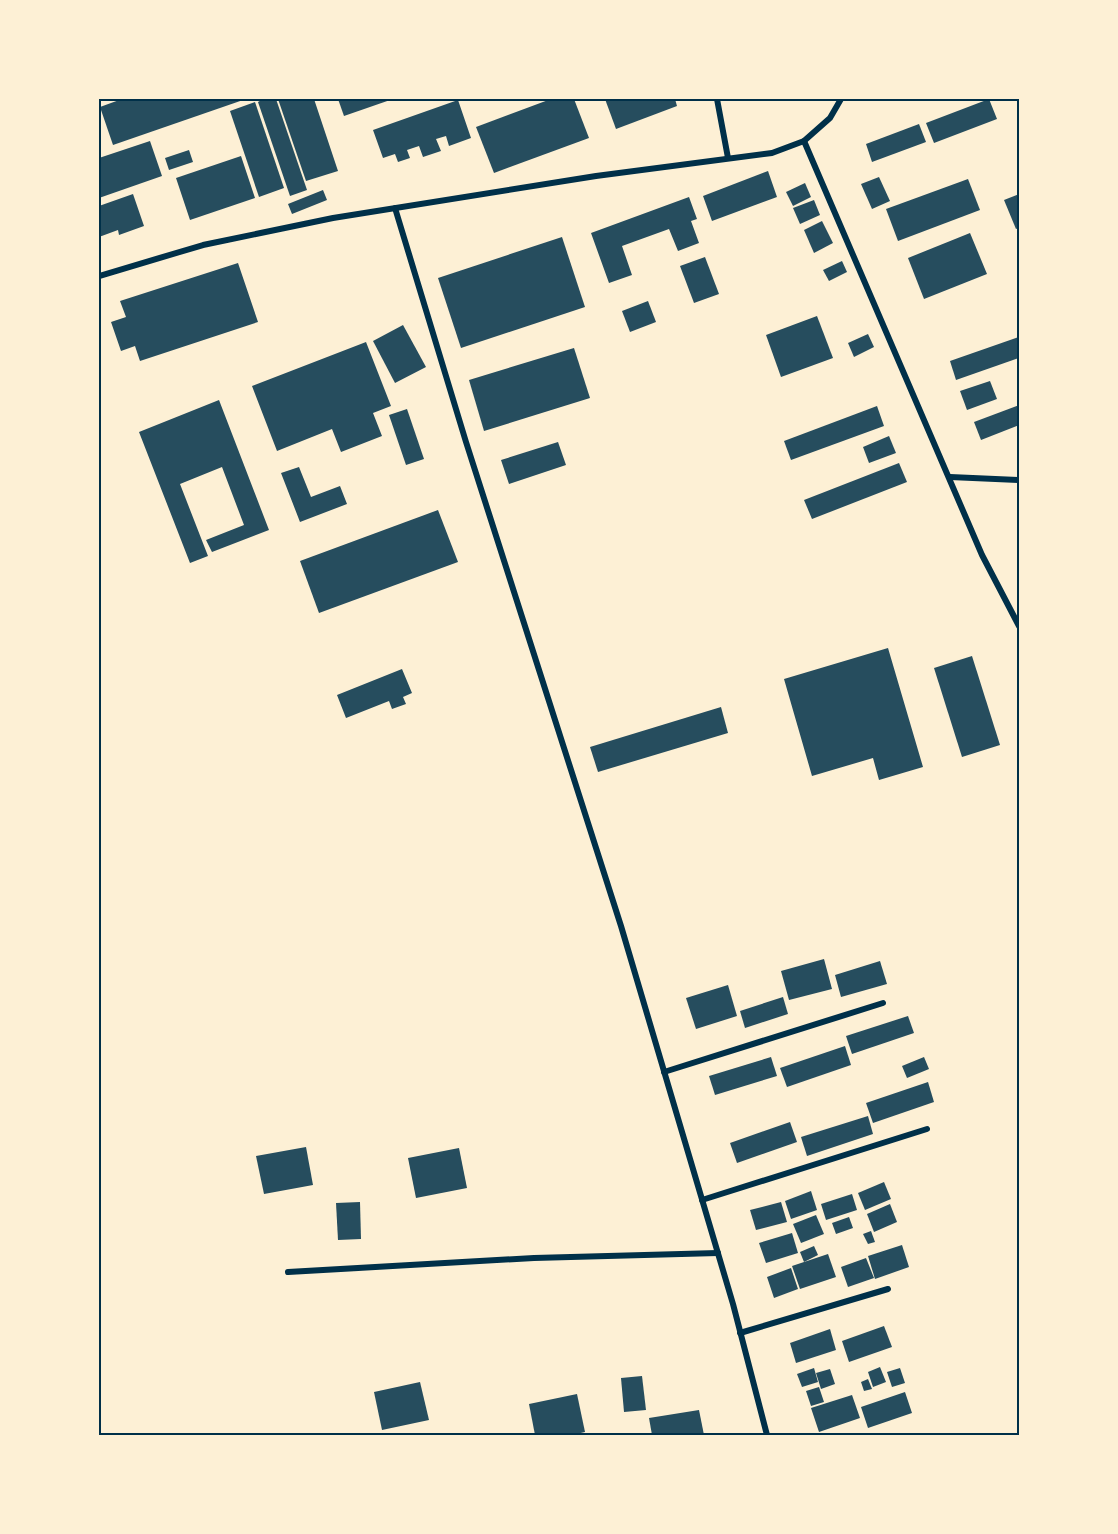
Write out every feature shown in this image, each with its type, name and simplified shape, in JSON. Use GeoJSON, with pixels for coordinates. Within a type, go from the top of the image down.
{"type":"FeatureCollection","features":[{"type":"Feature","properties":{"kind":"street"},"geometry":{"type":"LineString","coordinates":[[717,99],[728,158]]}},
{"type":"Feature","properties":{"kind":"street"},"geometry":{"type":"LineString","coordinates":[[99,276],[203,245],[333,218],[596,176],[772,153],[804,141],[830,118],[841,99]]}},
{"type":"Feature","properties":{"kind":"street"},"geometry":{"type":"LineString","coordinates":[[804,141],[982,555],[1019,626]]}},
{"type":"Feature","properties":{"kind":"street"},"geometry":{"type":"LineString","coordinates":[[395,208],[466,442],[621,926],[718,1253],[767,1435]]}},
{"type":"Feature","properties":{"kind":"street"},"geometry":{"type":"LineString","coordinates":[[950,477],[1019,480]]}},
{"type":"Feature","properties":{"kind":"street"},"geometry":{"type":"LineString","coordinates":[[664,1072],[883,1003]]}},
{"type":"Feature","properties":{"kind":"street"},"geometry":{"type":"LineString","coordinates":[[702,1200],[927,1129]]}},
{"type":"Feature","properties":{"kind":"street"},"geometry":{"type":"LineString","coordinates":[[288,1272],[534,1258],[718,1253]]}},
{"type":"Feature","properties":{"kind":"street"},"geometry":{"type":"LineString","coordinates":[[740,1333],[888,1289]]}},
{"type":"Feature","properties":{"kind":"building"},"geometry":{"type":"Polygon","coordinates":[[[122,99],[246,99],[113,145],[100,107],[122,99]]]}},
{"type":"Feature","properties":{"kind":"building"},"geometry":{"type":"Polygon","coordinates":[[[263,99],[276,99],[307,190],[290,196],[258,102],[263,99]]]}},
{"type":"Feature","properties":{"kind":"building"},"geometry":{"type":"Polygon","coordinates":[[[278,99],[314,99],[338,171],[306,181],[278,99]]]}},
{"type":"Feature","properties":{"kind":"building"},"geometry":{"type":"Polygon","coordinates":[[[338,99],[393,99],[344,116],[338,99]]]}},
{"type":"Feature","properties":{"kind":"building"},"geometry":{"type":"Polygon","coordinates":[[[551,99],[574,99],[589,138],[494,173],[476,127],[551,99]]]}},
{"type":"Feature","properties":{"kind":"building"},"geometry":{"type":"Polygon","coordinates":[[[605,99],[675,99],[677,106],[616,129],[605,99]]]}},
{"type":"Feature","properties":{"kind":"building"},"geometry":{"type":"Polygon","coordinates":[[[989,99],[997,119],[934,143],[926,123],[989,99]]]}},
{"type":"Feature","properties":{"kind":"building"},"geometry":{"type":"Polygon","coordinates":[[[458,100],[471,138],[449,146],[446,136],[436,139],[441,151],[423,157],[419,146],[407,150],[410,158],[398,162],[395,154],[383,158],[373,130],[458,100]]]}},
{"type":"Feature","properties":{"kind":"building"},"geometry":{"type":"Polygon","coordinates":[[[255,102],[284,188],[259,197],[230,111],[255,102]]]}},
{"type":"Feature","properties":{"kind":"building"},"geometry":{"type":"Polygon","coordinates":[[[919,124],[926,142],[872,162],[866,144],[919,124]]]}},
{"type":"Feature","properties":{"kind":"building"},"geometry":{"type":"Polygon","coordinates":[[[150,141],[162,176],[99,198],[99,158],[150,141]]]}},
{"type":"Feature","properties":{"kind":"building"},"geometry":{"type":"Polygon","coordinates":[[[189,150],[193,162],[169,170],[165,158],[189,150]]]}},
{"type":"Feature","properties":{"kind":"building"},"geometry":{"type":"Polygon","coordinates":[[[241,156],[255,198],[190,220],[176,178],[241,156]]]}},
{"type":"Feature","properties":{"kind":"building"},"geometry":{"type":"Polygon","coordinates":[[[768,171],[777,197],[712,221],[703,196],[768,171]]]}},
{"type":"Feature","properties":{"kind":"building"},"geometry":{"type":"Polygon","coordinates":[[[879,177],[890,201],[872,209],[861,184],[879,177]]]}},
{"type":"Feature","properties":{"kind":"building"},"geometry":{"type":"Polygon","coordinates":[[[968,179],[980,210],[898,241],[886,209],[968,179]]]}},
{"type":"Feature","properties":{"kind":"building"},"geometry":{"type":"Polygon","coordinates":[[[805,183],[811,197],[793,206],[786,192],[805,183]]]}},
{"type":"Feature","properties":{"kind":"building"},"geometry":{"type":"Polygon","coordinates":[[[323,190],[327,200],[292,214],[288,204],[323,190]]]}},
{"type":"Feature","properties":{"kind":"building"},"geometry":{"type":"Polygon","coordinates":[[[133,194],[144,226],[119,235],[118,230],[99,237],[99,206],[133,194]]]}},
{"type":"Feature","properties":{"kind":"building"},"geometry":{"type":"Polygon","coordinates":[[[1019,194],[1019,228],[1016,229],[1004,200],[1019,194]]]}},
{"type":"Feature","properties":{"kind":"building"},"geometry":{"type":"Polygon","coordinates":[[[689,197],[697,219],[691,221],[699,243],[678,251],[669,229],[622,246],[632,275],[609,283],[591,233],[689,197]]]}},
{"type":"Feature","properties":{"kind":"building"},"geometry":{"type":"Polygon","coordinates":[[[814,200],[820,215],[800,224],[793,208],[814,200]]]}},
{"type":"Feature","properties":{"kind":"building"},"geometry":{"type":"Polygon","coordinates":[[[822,221],[833,243],[814,253],[804,230],[822,221]]]}},
{"type":"Feature","properties":{"kind":"building"},"geometry":{"type":"Polygon","coordinates":[[[970,233],[987,274],[924,299],[908,258],[970,233]]]}},
{"type":"Feature","properties":{"kind":"building"},"geometry":{"type":"Polygon","coordinates":[[[562,237],[585,307],[461,348],[438,278],[562,237]]]}},
{"type":"Feature","properties":{"kind":"building"},"geometry":{"type":"Polygon","coordinates":[[[705,257],[719,294],[694,303],[680,266],[705,257]]]}},
{"type":"Feature","properties":{"kind":"building"},"geometry":{"type":"Polygon","coordinates":[[[842,261],[847,272],[829,281],[823,270],[842,261]]]}},
{"type":"Feature","properties":{"kind":"building"},"geometry":{"type":"Polygon","coordinates":[[[238,263],[258,322],[140,361],[135,346],[121,351],[111,322],[126,317],[120,301],[238,263]]]}},
{"type":"Feature","properties":{"kind":"building"},"geometry":{"type":"Polygon","coordinates":[[[648,301],[656,322],[630,332],[622,311],[648,301]]]}},
{"type":"Feature","properties":{"kind":"building"},"geometry":{"type":"Polygon","coordinates":[[[817,316],[833,358],[781,377],[766,335],[817,316]]]}},
{"type":"Feature","properties":{"kind":"building"},"geometry":{"type":"Polygon","coordinates":[[[403,325],[426,367],[395,383],[373,341],[403,325]]]}},
{"type":"Feature","properties":{"kind":"building"},"geometry":{"type":"Polygon","coordinates":[[[868,334],[874,347],[854,357],[848,343],[868,334]]]}},
{"type":"Feature","properties":{"kind":"building"},"geometry":{"type":"Polygon","coordinates":[[[1019,337],[1019,358],[956,380],[950,361],[1019,337]]]}},
{"type":"Feature","properties":{"kind":"building"},"geometry":{"type":"Polygon","coordinates":[[[366,342],[391,406],[373,413],[382,436],[341,452],[332,429],[277,451],[252,386],[366,342]]]}},
{"type":"Feature","properties":{"kind":"building"},"geometry":{"type":"Polygon","coordinates":[[[574,348],[590,398],[484,431],[469,380],[574,348]]]}},
{"type":"Feature","properties":{"kind":"building"},"geometry":{"type":"Polygon","coordinates":[[[990,381],[997,399],[967,410],[960,391],[990,381]]]}},
{"type":"Feature","properties":{"kind":"building"},"geometry":{"type":"Polygon","coordinates":[[[219,400],[269,530],[212,552],[206,540],[244,525],[222,467],[180,484],[208,556],[190,563],[139,432],[219,400]]]}},
{"type":"Feature","properties":{"kind":"building"},"geometry":{"type":"Polygon","coordinates":[[[1019,405],[1019,425],[981,440],[974,422],[1019,405]]]}},
{"type":"Feature","properties":{"kind":"building"},"geometry":{"type":"Polygon","coordinates":[[[877,406],[884,426],[791,460],[784,441],[877,406]]]}},
{"type":"Feature","properties":{"kind":"building"},"geometry":{"type":"Polygon","coordinates":[[[407,409],[424,459],[406,465],[389,415],[407,409]]]}},
{"type":"Feature","properties":{"kind":"building"},"geometry":{"type":"Polygon","coordinates":[[[889,436],[896,453],[869,463],[863,447],[889,436]]]}},
{"type":"Feature","properties":{"kind":"building"},"geometry":{"type":"Polygon","coordinates":[[[558,442],[566,465],[509,484],[501,460],[558,442]]]}},
{"type":"Feature","properties":{"kind":"building"},"geometry":{"type":"Polygon","coordinates":[[[899,463],[907,482],[812,519],[804,500],[899,463]]]}},
{"type":"Feature","properties":{"kind":"building"},"geometry":{"type":"Polygon","coordinates":[[[299,467],[311,497],[340,486],[347,504],[300,522],[281,473],[299,467]]]}},
{"type":"Feature","properties":{"kind":"building"},"geometry":{"type":"Polygon","coordinates":[[[438,510],[458,562],[319,613],[300,561],[438,510]]]}},
{"type":"Feature","properties":{"kind":"building"},"geometry":{"type":"Polygon","coordinates":[[[888,648],[923,767],[879,780],[873,758],[812,776],[784,679],[888,648]]]}},
{"type":"Feature","properties":{"kind":"building"},"geometry":{"type":"Polygon","coordinates":[[[972,656],[1000,745],[962,757],[934,668],[972,656]]]}},
{"type":"Feature","properties":{"kind":"building"},"geometry":{"type":"Polygon","coordinates":[[[402,669],[412,693],[403,697],[406,704],[392,709],[389,701],[346,718],[337,695],[402,669]]]}},
{"type":"Feature","properties":{"kind":"building"},"geometry":{"type":"Polygon","coordinates":[[[721,707],[728,733],[598,772],[590,747],[721,707]]]}},
{"type":"Feature","properties":{"kind":"building"},"geometry":{"type":"Polygon","coordinates":[[[824,959],[832,989],[789,1000],[781,971],[824,959]]]}},
{"type":"Feature","properties":{"kind":"building"},"geometry":{"type":"Polygon","coordinates":[[[880,961],[887,984],[841,997],[835,975],[880,961]]]}},
{"type":"Feature","properties":{"kind":"building"},"geometry":{"type":"Polygon","coordinates":[[[728,985],[737,1016],[696,1029],[686,998],[728,985]]]}},
{"type":"Feature","properties":{"kind":"building"},"geometry":{"type":"Polygon","coordinates":[[[783,997],[788,1014],[745,1028],[740,1011],[783,997]]]}},
{"type":"Feature","properties":{"kind":"building"},"geometry":{"type":"Polygon","coordinates":[[[908,1016],[914,1033],[852,1054],[846,1036],[908,1016]]]}},
{"type":"Feature","properties":{"kind":"building"},"geometry":{"type":"Polygon","coordinates":[[[845,1046],[851,1065],[787,1087],[780,1068],[845,1046]]]}},
{"type":"Feature","properties":{"kind":"building"},"geometry":{"type":"Polygon","coordinates":[[[771,1057],[777,1076],[715,1095],[709,1076],[771,1057]]]}},
{"type":"Feature","properties":{"kind":"building"},"geometry":{"type":"Polygon","coordinates":[[[924,1057],[929,1069],[907,1078],[902,1066],[924,1057]]]}},
{"type":"Feature","properties":{"kind":"building"},"geometry":{"type":"Polygon","coordinates":[[[928,1082],[934,1102],[873,1123],[866,1103],[928,1082]]]}},
{"type":"Feature","properties":{"kind":"building"},"geometry":{"type":"Polygon","coordinates":[[[868,1116],[873,1134],[807,1156],[801,1137],[868,1116]]]}},
{"type":"Feature","properties":{"kind":"building"},"geometry":{"type":"Polygon","coordinates":[[[790,1122],[797,1142],[737,1163],[730,1143],[790,1122]]]}},
{"type":"Feature","properties":{"kind":"building"},"geometry":{"type":"Polygon","coordinates":[[[306,1147],[313,1185],[264,1194],[256,1156],[306,1147]]]}},
{"type":"Feature","properties":{"kind":"building"},"geometry":{"type":"Polygon","coordinates":[[[459,1148],[467,1188],[416,1198],[408,1158],[459,1148]]]}},
{"type":"Feature","properties":{"kind":"building"},"geometry":{"type":"Polygon","coordinates":[[[884,1182],[891,1199],[865,1210],[858,1193],[884,1182]]]}},
{"type":"Feature","properties":{"kind":"building"},"geometry":{"type":"Polygon","coordinates":[[[811,1191],[817,1210],[791,1219],[785,1201],[811,1191]]]}},
{"type":"Feature","properties":{"kind":"building"},"geometry":{"type":"Polygon","coordinates":[[[852,1194],[857,1210],[826,1220],[821,1204],[852,1194]]]}},
{"type":"Feature","properties":{"kind":"building"},"geometry":{"type":"Polygon","coordinates":[[[360,1202],[361,1239],[338,1240],[336,1203],[360,1202]]]}},
{"type":"Feature","properties":{"kind":"building"},"geometry":{"type":"Polygon","coordinates":[[[781,1202],[787,1222],[756,1230],[750,1210],[781,1202]]]}},
{"type":"Feature","properties":{"kind":"building"},"geometry":{"type":"Polygon","coordinates":[[[890,1204],[897,1222],[874,1232],[867,1214],[890,1204]]]}},
{"type":"Feature","properties":{"kind":"building"},"geometry":{"type":"Polygon","coordinates":[[[816,1215],[824,1234],[801,1243],[793,1224],[816,1215]]]}},
{"type":"Feature","properties":{"kind":"building"},"geometry":{"type":"Polygon","coordinates":[[[849,1217],[853,1228],[836,1234],[832,1223],[849,1217]]]}},
{"type":"Feature","properties":{"kind":"building"},"geometry":{"type":"Polygon","coordinates":[[[871,1231],[875,1242],[868,1244],[863,1234],[871,1231]]]}},
{"type":"Feature","properties":{"kind":"building"},"geometry":{"type":"Polygon","coordinates":[[[792,1233],[798,1253],[766,1263],[759,1243],[792,1233]]]}},
{"type":"Feature","properties":{"kind":"building"},"geometry":{"type":"Polygon","coordinates":[[[902,1245],[909,1267],[875,1279],[868,1256],[902,1245]]]}},
{"type":"Feature","properties":{"kind":"building"},"geometry":{"type":"Polygon","coordinates":[[[814,1246],[818,1255],[804,1262],[800,1252],[814,1246]]]}},
{"type":"Feature","properties":{"kind":"building"},"geometry":{"type":"Polygon","coordinates":[[[828,1254],[836,1277],[800,1289],[792,1266],[828,1254]]]}},
{"type":"Feature","properties":{"kind":"building"},"geometry":{"type":"Polygon","coordinates":[[[866,1258],[874,1278],[848,1287],[841,1267],[866,1258]]]}},
{"type":"Feature","properties":{"kind":"building"},"geometry":{"type":"Polygon","coordinates":[[[791,1268],[798,1289],[774,1298],[767,1277],[791,1268]]]}},
{"type":"Feature","properties":{"kind":"building"},"geometry":{"type":"Polygon","coordinates":[[[884,1326],[892,1347],[849,1362],[842,1341],[884,1326]]]}},
{"type":"Feature","properties":{"kind":"building"},"geometry":{"type":"Polygon","coordinates":[[[830,1329],[836,1350],[796,1363],[790,1343],[830,1329]]]}},
{"type":"Feature","properties":{"kind":"building"},"geometry":{"type":"Polygon","coordinates":[[[880,1367],[886,1382],[873,1387],[868,1372],[880,1367]]]}},
{"type":"Feature","properties":{"kind":"building"},"geometry":{"type":"Polygon","coordinates":[[[814,1368],[818,1382],[802,1387],[797,1374],[814,1368]]]}},
{"type":"Feature","properties":{"kind":"building"},"geometry":{"type":"Polygon","coordinates":[[[900,1368],[905,1383],[892,1387],[887,1372],[900,1368]]]}},
{"type":"Feature","properties":{"kind":"building"},"geometry":{"type":"Polygon","coordinates":[[[830,1369],[835,1384],[821,1389],[816,1373],[830,1369]]]}},
{"type":"Feature","properties":{"kind":"building"},"geometry":{"type":"Polygon","coordinates":[[[642,1376],[646,1410],[624,1412],[621,1378],[642,1376]]]}},
{"type":"Feature","properties":{"kind":"building"},"geometry":{"type":"Polygon","coordinates":[[[868,1379],[872,1389],[864,1391],[861,1382],[868,1379]]]}},
{"type":"Feature","properties":{"kind":"building"},"geometry":{"type":"Polygon","coordinates":[[[420,1382],[429,1420],[382,1430],[374,1392],[420,1382]]]}},
{"type":"Feature","properties":{"kind":"building"},"geometry":{"type":"Polygon","coordinates":[[[819,1387],[824,1402],[811,1406],[806,1391],[819,1387]]]}},
{"type":"Feature","properties":{"kind":"building"},"geometry":{"type":"Polygon","coordinates":[[[905,1392],[912,1413],[868,1428],[861,1407],[905,1392]]]}},
{"type":"Feature","properties":{"kind":"building"},"geometry":{"type":"Polygon","coordinates":[[[577,1394],[585,1432],[572,1435],[535,1435],[529,1404],[577,1394]]]}},
{"type":"Feature","properties":{"kind":"building"},"geometry":{"type":"Polygon","coordinates":[[[852,1395],[860,1418],[819,1432],[811,1408],[852,1395]]]}},
{"type":"Feature","properties":{"kind":"building"},"geometry":{"type":"Polygon","coordinates":[[[699,1410],[704,1435],[652,1435],[649,1418],[699,1410]]]}}]}
